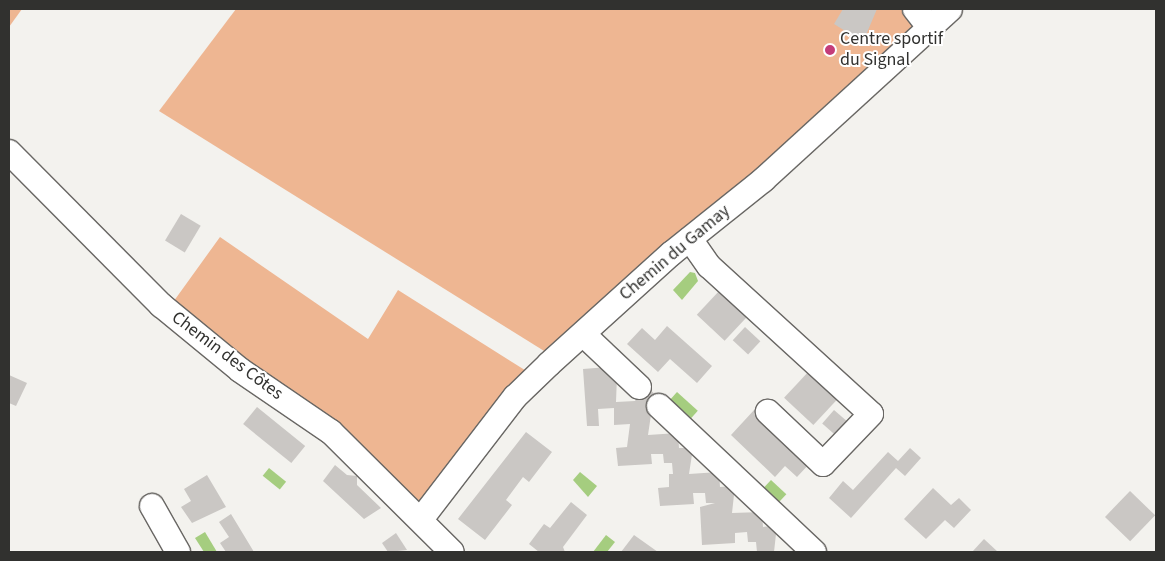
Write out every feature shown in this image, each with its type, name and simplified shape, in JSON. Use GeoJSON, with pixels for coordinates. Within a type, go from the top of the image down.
{"type":"FeatureCollection","features":[{"type":"Feature","properties":{"kind":"street","name":"Chemin du Gamay"},"geometry":{"type":"LineString","coordinates":[[422,518],[515,397],[690,239],[763,180],[922,18],[950,9]]}},
{"type":"Feature","properties":{"kind":"street","name":"Chemin des Côtes"},"geometry":{"type":"LineString","coordinates":[[9,152],[197,337],[332,432],[422,518],[443,550]]}},
{"type":"Feature","properties":{"kind":"street"},"geometry":{"type":"LineString","coordinates":[[690,239],[709,266],[871,414],[823,464],[768,412]]}},
{"type":"Feature","properties":{"kind":"street"},"geometry":{"type":"LineString","coordinates":[[583,334],[639,387]]}},
{"type":"Feature","properties":{"kind":"street"},"geometry":{"type":"LineString","coordinates":[[659,406],[814,552]]}},
{"type":"Feature","properties":{"kind":"street"},"geometry":{"type":"LineString","coordinates":[[152,506],[178,552]]}},
{"type":"Feature","properties":{"kind":"shaded area"},"geometry":{"type":"Polygon","coordinates":[[[9,9],[22,9],[9,27],[9,9]]]}},
{"type":"Feature","properties":{"kind":"shaded area"},"geometry":{"type":"Polygon","coordinates":[[[236,9],[942,9],[549,354],[159,111],[236,9]]]}},
{"type":"Feature","properties":{"kind":"shaded area"},"geometry":{"type":"Polygon","coordinates":[[[220,237],[368,339],[398,290],[528,372],[427,500],[418,500],[171,305],[220,237]]]}},
{"type":"Feature","properties":{"kind":"shaded area"},"geometry":{"type":"Polygon","coordinates":[[[690,272],[695,273],[698,281],[682,300],[673,290],[690,272]]]}},
{"type":"Feature","properties":{"kind":"shaded area"},"geometry":{"type":"Polygon","coordinates":[[[677,392],[698,411],[691,418],[670,399],[677,392]]]}},
{"type":"Feature","properties":{"kind":"shaded area"},"geometry":{"type":"Polygon","coordinates":[[[269,468],[286,482],[280,490],[263,476],[269,468]]]}},
{"type":"Feature","properties":{"kind":"shaded area"},"geometry":{"type":"Polygon","coordinates":[[[580,472],[597,486],[588,497],[573,480],[580,472]]]}},
{"type":"Feature","properties":{"kind":"shaded area"},"geometry":{"type":"Polygon","coordinates":[[[771,480],[786,494],[779,502],[763,488],[771,480]]]}},
{"type":"Feature","properties":{"kind":"shaded area"},"geometry":{"type":"Polygon","coordinates":[[[205,532],[217,552],[204,552],[195,538],[205,532]]]}},
{"type":"Feature","properties":{"kind":"shaded area"},"geometry":{"type":"Polygon","coordinates":[[[606,535],[615,542],[607,552],[593,552],[606,535]]]}},
{"type":"Feature","properties":{"kind":"building"},"geometry":{"type":"Polygon","coordinates":[[[843,9],[877,9],[863,42],[834,24],[843,9]]]}},
{"type":"Feature","properties":{"kind":"building"},"geometry":{"type":"Polygon","coordinates":[[[181,214],[201,226],[185,252],[165,241],[181,214]]]}},
{"type":"Feature","properties":{"kind":"building"},"geometry":{"type":"Polygon","coordinates":[[[720,290],[748,316],[725,341],[697,315],[720,290]]]}},
{"type":"Feature","properties":{"kind":"building"},"geometry":{"type":"Polygon","coordinates":[[[667,326],[712,366],[697,383],[670,359],[658,372],[627,344],[642,328],[655,340],[667,326]]]}},
{"type":"Feature","properties":{"kind":"building"},"geometry":{"type":"Polygon","coordinates":[[[745,327],[760,341],[748,354],[733,340],[745,327]]]}},
{"type":"Feature","properties":{"kind":"building"},"geometry":{"type":"Polygon","coordinates":[[[608,367],[617,376],[616,402],[635,401],[645,385],[660,399],[652,408],[648,435],[678,433],[679,448],[693,448],[689,474],[719,472],[720,487],[735,486],[732,513],[762,512],[763,527],[777,525],[774,552],[757,552],[756,542],[748,542],[747,532],[735,533],[735,543],[702,545],[700,507],[715,503],[706,503],[705,493],[693,493],[694,504],[660,506],[658,488],[669,487],[669,474],[673,474],[672,463],[664,463],[663,454],[651,454],[652,464],[618,466],[616,448],[627,447],[630,424],[614,425],[614,408],[598,409],[599,426],[587,426],[583,369],[608,367]]]}},
{"type":"Feature","properties":{"kind":"building"},"geometry":{"type":"Polygon","coordinates":[[[810,370],[839,397],[813,425],[784,398],[810,370]]]}},
{"type":"Feature","properties":{"kind":"building"},"geometry":{"type":"Polygon","coordinates":[[[9,375],[27,383],[16,406],[9,403],[9,375]]]}},
{"type":"Feature","properties":{"kind":"building"},"geometry":{"type":"Polygon","coordinates":[[[257,407],[305,446],[291,463],[243,424],[257,407]]]}},
{"type":"Feature","properties":{"kind":"building"},"geometry":{"type":"Polygon","coordinates":[[[755,409],[811,462],[797,477],[785,466],[775,477],[731,435],[755,409]]]}},
{"type":"Feature","properties":{"kind":"building"},"geometry":{"type":"Polygon","coordinates":[[[834,410],[849,423],[837,437],[822,424],[834,410]]]}},
{"type":"Feature","properties":{"kind":"building"},"geometry":{"type":"Polygon","coordinates":[[[526,432],[552,452],[529,482],[523,477],[506,500],[512,505],[485,540],[458,519],[526,432]]]}},
{"type":"Feature","properties":{"kind":"building"},"geometry":{"type":"Polygon","coordinates":[[[910,448],[921,458],[905,476],[896,468],[851,518],[829,498],[843,481],[853,490],[888,452],[898,461],[910,448]]]}},
{"type":"Feature","properties":{"kind":"building"},"geometry":{"type":"Polygon","coordinates":[[[335,465],[347,475],[357,476],[357,485],[381,508],[364,519],[323,481],[335,465]]]}},
{"type":"Feature","properties":{"kind":"building"},"geometry":{"type":"Polygon","coordinates":[[[207,475],[226,507],[192,523],[181,507],[191,501],[184,489],[207,475]]]}},
{"type":"Feature","properties":{"kind":"building"},"geometry":{"type":"Polygon","coordinates":[[[933,488],[951,505],[959,498],[971,510],[954,528],[945,520],[926,539],[904,519],[933,488]]]}},
{"type":"Feature","properties":{"kind":"building"},"geometry":{"type":"Polygon","coordinates":[[[1130,491],[1155,515],[1130,541],[1105,517],[1130,491]]]}},
{"type":"Feature","properties":{"kind":"building"},"geometry":{"type":"Polygon","coordinates":[[[571,502],[587,515],[563,547],[565,552],[539,552],[529,544],[544,524],[550,528],[571,502]]]}},
{"type":"Feature","properties":{"kind":"building"},"geometry":{"type":"Polygon","coordinates":[[[231,514],[254,552],[226,552],[220,543],[229,537],[219,522],[231,514]]]}},
{"type":"Feature","properties":{"kind":"building"},"geometry":{"type":"Polygon","coordinates":[[[396,533],[407,550],[388,552],[382,543],[396,533]]]}},
{"type":"Feature","properties":{"kind":"building"},"geometry":{"type":"Polygon","coordinates":[[[634,535],[658,552],[621,552],[634,535]]]}},
{"type":"Feature","properties":{"kind":"building"},"geometry":{"type":"Polygon","coordinates":[[[984,539],[998,552],[972,552],[984,539]]]}},
{"type":"Feature","properties":{"kind":"place","name":"Centre sportif du Signal"},"geometry":{"type":"Point","coordinates":[830,50]}}]}
